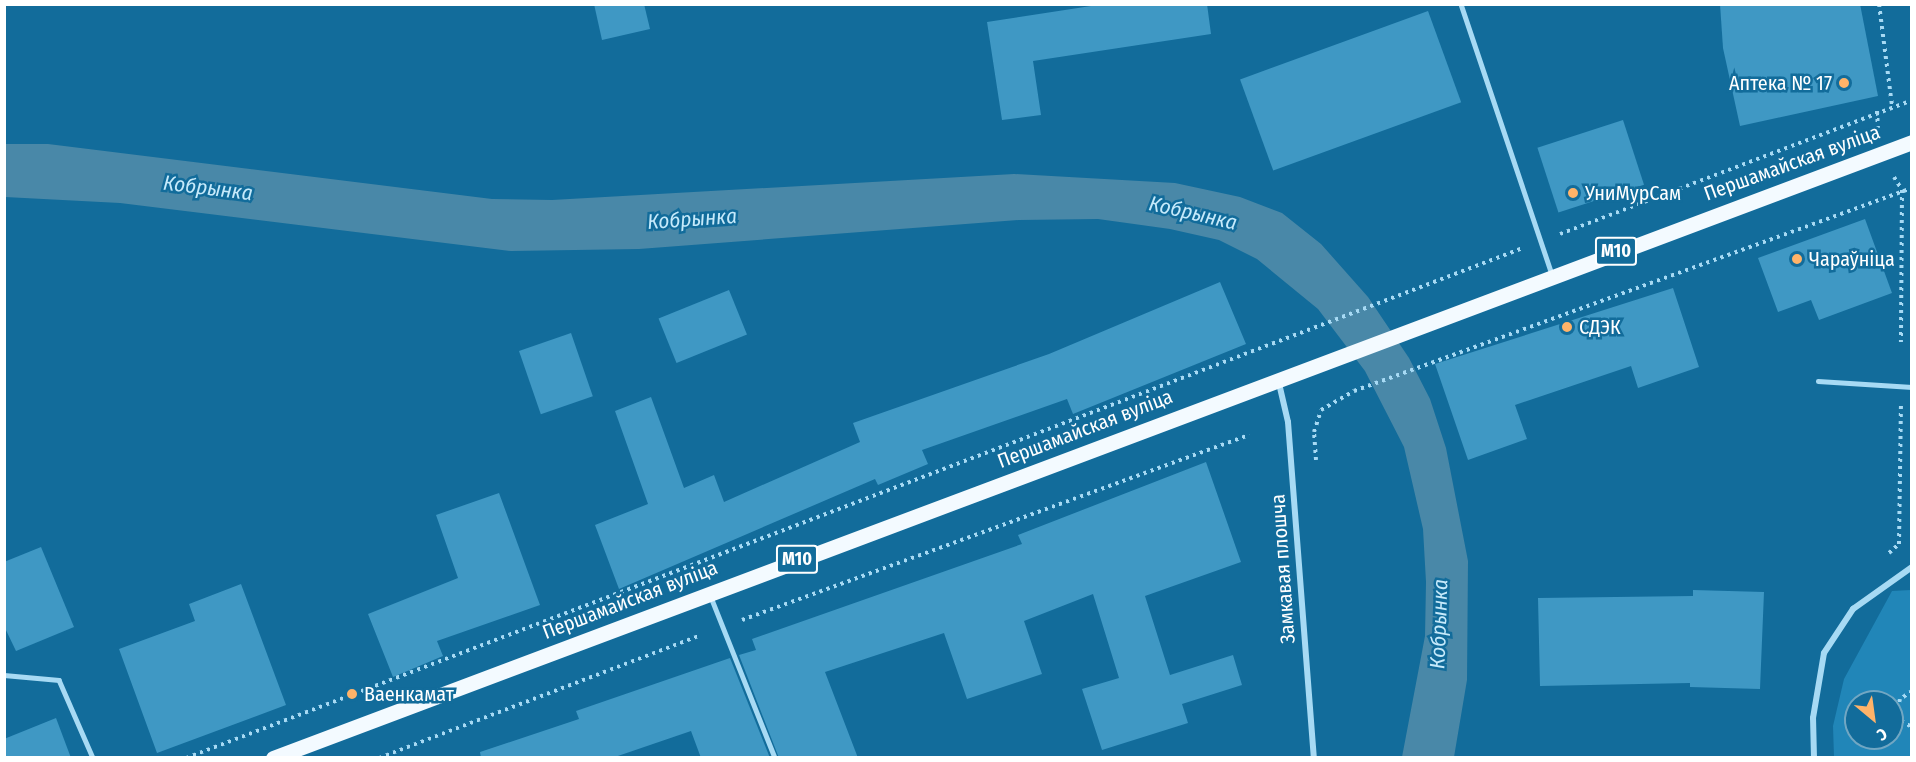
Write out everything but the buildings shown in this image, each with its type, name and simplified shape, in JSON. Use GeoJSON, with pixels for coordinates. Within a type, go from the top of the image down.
{"type":"FeatureCollection","features":[{"type":"Feature","properties":{"kind":"main road","name":"Першамайская вуліца"},"geometry":{"type":"LineString","coordinates":[[273,758],[709,592],[1911,142]]}},
{"type":"Feature","properties":{"kind":"street","name":"Замкавая плошча"},"geometry":{"type":"LineString","coordinates":[[1278,379],[1288,422],[1314,758]]}},
{"type":"Feature","properties":{"kind":"street"},"geometry":{"type":"LineString","coordinates":[[1814,758],[1813,718],[1824,653],[1852,609],[1911,567]]}},
{"type":"Feature","properties":{"kind":"lane"},"geometry":{"type":"LineString","coordinates":[[1461,4],[1552,275]]}},
{"type":"Feature","properties":{"kind":"lane"},"geometry":{"type":"LineString","coordinates":[[1818,381],[1911,387]]}},
{"type":"Feature","properties":{"kind":"lane"},"geometry":{"type":"LineString","coordinates":[[709,592],[775,758]]}},
{"type":"Feature","properties":{"kind":"lane"},"geometry":{"type":"LineString","coordinates":[[4,675],[59,680],[93,758]]}},
{"type":"Feature","properties":{"kind":"path"},"geometry":{"type":"LineString","coordinates":[[1879,4],[1892,106]]}},
{"type":"Feature","properties":{"kind":"path"},"geometry":{"type":"LineString","coordinates":[[186,758],[1911,100]]}},
{"type":"Feature","properties":{"kind":"path"},"geometry":{"type":"LineString","coordinates":[[1321,410],[1354,391],[1911,188]]}},
{"type":"Feature","properties":{"kind":"path"},"geometry":{"type":"LineString","coordinates":[[1901,342],[1902,190]]}},
{"type":"Feature","properties":{"kind":"path"},"geometry":{"type":"LineString","coordinates":[[742,620],[1249,435]]}},
{"type":"Feature","properties":{"kind":"path"},"geometry":{"type":"LineString","coordinates":[[379,758],[698,636]]}},
{"type":"Feature","properties":{"kind":"path"},"geometry":{"type":"LineString","coordinates":[[1911,692],[1900,699],[1897,710],[1901,721],[1911,727]]}},
{"type":"Feature","properties":{"kind":"shaded area"},"geometry":{"type":"Polygon","coordinates":[[[1911,590],[1911,757],[1834,757],[1833,726],[1844,679],[1892,591],[1911,590]]]}},
{"type":"Feature","properties":{"kind":"water","name":"Кобрынка"},"geometry":{"type":"Polygon","coordinates":[[[4,144],[48,144],[492,199],[552,200],[1014,174],[1175,183],[1240,197],[1282,213],[1321,244],[1368,297],[1409,358],[1430,399],[1446,448],[1468,561],[1467,680],[1454,757],[1402,757],[1425,636],[1426,582],[1423,529],[1404,447],[1365,371],[1318,309],[1257,259],[1219,240],[1170,229],[1098,219],[1019,220],[639,249],[511,251],[120,203],[5,197],[4,144]]]}},
{"type":"Feature","properties":{"kind":"place","name":"Аптека № 17"},"geometry":{"type":"Point","coordinates":[1844,83]}},
{"type":"Feature","properties":{"kind":"place","name":"УниМурСам"},"geometry":{"type":"Point","coordinates":[1573,193]}},
{"type":"Feature","properties":{"kind":"place","name":"Чараўніца"},"geometry":{"type":"Point","coordinates":[1797,259]}},
{"type":"Feature","properties":{"kind":"place","name":"СДЭК"},"geometry":{"type":"Point","coordinates":[1567,327]}},
{"type":"Feature","properties":{"kind":"place","name":"Ваенкамат"},"geometry":{"type":"Point","coordinates":[352,694]}}]}
